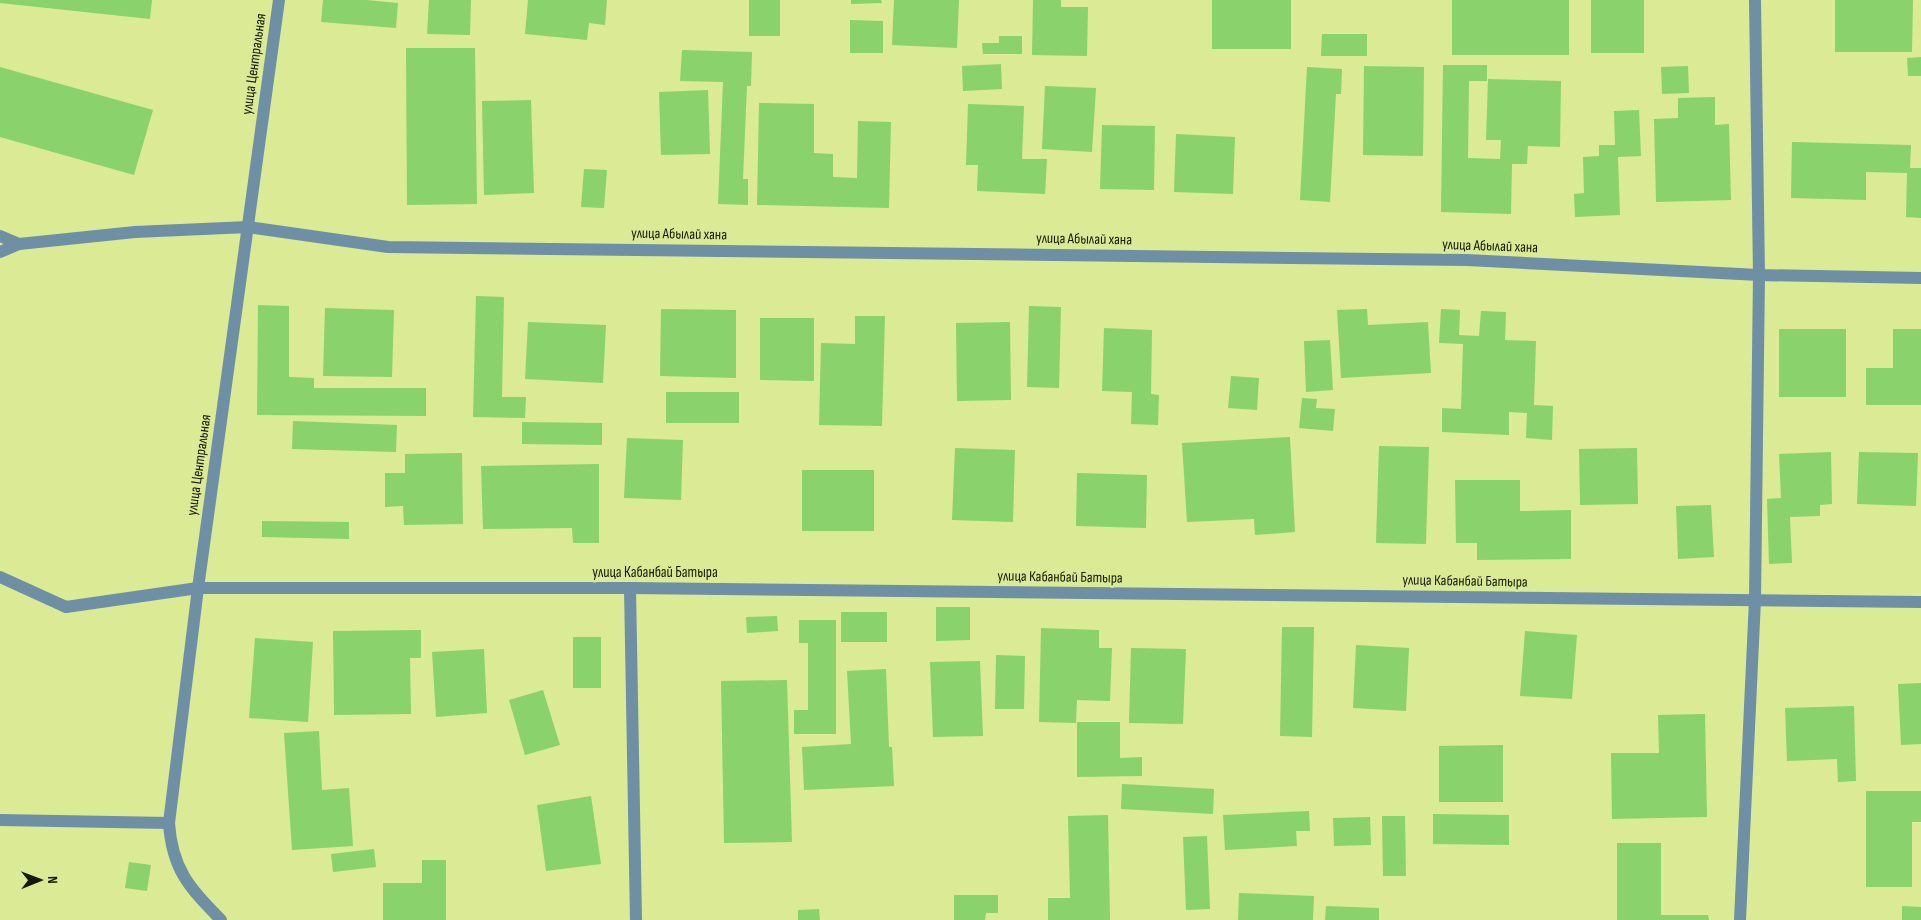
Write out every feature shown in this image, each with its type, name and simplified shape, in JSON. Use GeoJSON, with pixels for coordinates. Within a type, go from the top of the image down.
{"type":"FeatureCollection","features":[{"type":"Feature","properties":{"kind":"street","name":"улица Центральная"},"geometry":{"type":"LineString","coordinates":[[221,920],[191,889],[177,864],[170,842],[169,823],[198,588],[279,0]]}},
{"type":"Feature","properties":{"kind":"street"},"geometry":{"type":"LineString","coordinates":[[1740,920],[1755,600],[1759,275],[1755,0]]}},
{"type":"Feature","properties":{"kind":"street","name":"улица Абылай хана"},"geometry":{"type":"LineString","coordinates":[[19,244],[135,232],[248,227],[388,247],[1467,260],[1759,275],[1921,278]]}},
{"type":"Feature","properties":{"kind":"street"},"geometry":{"type":"LineString","coordinates":[[0,236],[19,244]]}},
{"type":"Feature","properties":{"kind":"street"},"geometry":{"type":"LineString","coordinates":[[0,252],[19,244]]}},
{"type":"Feature","properties":{"kind":"street","name":"улица Кабанбай Батыра"},"geometry":{"type":"LineString","coordinates":[[0,577],[66,607],[198,588],[630,588],[1921,602]]}},
{"type":"Feature","properties":{"kind":"street"},"geometry":{"type":"LineString","coordinates":[[630,588],[636,920]]}},
{"type":"Feature","properties":{"kind":"street"},"geometry":{"type":"LineString","coordinates":[[0,820],[169,823]]}},
{"type":"Feature","properties":{"kind":"building"},"geometry":{"type":"Polygon","coordinates":[[[0,0],[152,0],[150,19],[0,3],[0,0]]]}},
{"type":"Feature","properties":{"kind":"building"},"geometry":{"type":"Polygon","coordinates":[[[323,0],[366,0],[398,3],[396,28],[321,22],[323,0]]]}},
{"type":"Feature","properties":{"kind":"building"},"geometry":{"type":"Polygon","coordinates":[[[429,0],[471,0],[470,35],[427,34],[429,0]]]}},
{"type":"Feature","properties":{"kind":"building"},"geometry":{"type":"Polygon","coordinates":[[[528,0],[607,0],[605,25],[589,23],[587,40],[525,34],[528,0]]]}},
{"type":"Feature","properties":{"kind":"building"},"geometry":{"type":"Polygon","coordinates":[[[749,0],[780,0],[780,36],[749,36],[749,0]]]}},
{"type":"Feature","properties":{"kind":"building"},"geometry":{"type":"Polygon","coordinates":[[[851,0],[881,0],[882,3],[851,4],[851,0]]]}},
{"type":"Feature","properties":{"kind":"building"},"geometry":{"type":"Polygon","coordinates":[[[894,0],[959,0],[957,48],[892,45],[894,0]]]}},
{"type":"Feature","properties":{"kind":"building"},"geometry":{"type":"Polygon","coordinates":[[[1033,0],[1061,0],[1061,7],[1088,7],[1087,56],[1032,55],[1033,0]]]}},
{"type":"Feature","properties":{"kind":"building"},"geometry":{"type":"Polygon","coordinates":[[[1212,0],[1291,0],[1291,49],[1212,49],[1212,0]]]}},
{"type":"Feature","properties":{"kind":"building"},"geometry":{"type":"Polygon","coordinates":[[[1452,0],[1569,0],[1569,55],[1452,55],[1452,0]]]}},
{"type":"Feature","properties":{"kind":"building"},"geometry":{"type":"Polygon","coordinates":[[[1591,0],[1644,0],[1644,53],[1591,53],[1591,0]]]}},
{"type":"Feature","properties":{"kind":"building"},"geometry":{"type":"Polygon","coordinates":[[[1835,0],[1913,0],[1912,52],[1835,52],[1835,0]]]}},
{"type":"Feature","properties":{"kind":"building"},"geometry":{"type":"Polygon","coordinates":[[[850,20],[883,21],[883,53],[850,53],[850,20]]]}},
{"type":"Feature","properties":{"kind":"building"},"geometry":{"type":"Polygon","coordinates":[[[1322,34],[1367,34],[1367,56],[1321,56],[1322,34]]]}},
{"type":"Feature","properties":{"kind":"building"},"geometry":{"type":"Polygon","coordinates":[[[999,36],[1022,36],[1022,54],[983,54],[982,43],[999,43],[999,36]]]}},
{"type":"Feature","properties":{"kind":"building"},"geometry":{"type":"Polygon","coordinates":[[[406,48],[475,48],[477,204],[407,205],[406,48]]]}},
{"type":"Feature","properties":{"kind":"building"},"geometry":{"type":"Polygon","coordinates":[[[682,50],[752,52],[751,86],[747,86],[743,179],[748,179],[748,205],[718,204],[723,82],[680,81],[682,50]]]}},
{"type":"Feature","properties":{"kind":"building"},"geometry":{"type":"Polygon","coordinates":[[[1921,57],[1921,76],[1908,76],[1907,58],[1921,57]]]}},
{"type":"Feature","properties":{"kind":"building"},"geometry":{"type":"Polygon","coordinates":[[[1001,64],[1002,89],[963,91],[962,66],[1001,64]]]}},
{"type":"Feature","properties":{"kind":"building"},"geometry":{"type":"Polygon","coordinates":[[[1443,65],[1487,65],[1487,81],[1469,81],[1468,158],[1500,159],[1501,140],[1486,140],[1488,79],[1561,81],[1560,147],[1528,146],[1527,164],[1512,164],[1511,214],[1441,212],[1443,65]]]}},
{"type":"Feature","properties":{"kind":"building"},"geometry":{"type":"Polygon","coordinates":[[[1364,66],[1424,67],[1423,156],[1363,155],[1364,66]]]}},
{"type":"Feature","properties":{"kind":"building"},"geometry":{"type":"Polygon","coordinates":[[[1688,66],[1689,93],[1662,94],[1661,67],[1688,66]]]}},
{"type":"Feature","properties":{"kind":"building"},"geometry":{"type":"Polygon","coordinates":[[[0,67],[153,110],[134,175],[0,137],[0,67]]]}},
{"type":"Feature","properties":{"kind":"building"},"geometry":{"type":"Polygon","coordinates":[[[1307,67],[1342,69],[1341,94],[1336,94],[1330,202],[1300,200],[1307,67]]]}},
{"type":"Feature","properties":{"kind":"building"},"geometry":{"type":"Polygon","coordinates":[[[1045,86],[1096,88],[1092,152],[1042,149],[1045,86]]]}},
{"type":"Feature","properties":{"kind":"building"},"geometry":{"type":"Polygon","coordinates":[[[708,90],[710,154],[661,155],[659,92],[708,90]]]}},
{"type":"Feature","properties":{"kind":"building"},"geometry":{"type":"Polygon","coordinates":[[[1715,97],[1715,125],[1729,124],[1731,200],[1656,202],[1654,119],[1678,118],[1678,98],[1715,97]]]}},
{"type":"Feature","properties":{"kind":"building"},"geometry":{"type":"Polygon","coordinates":[[[531,100],[534,193],[484,195],[482,101],[531,100]]]}},
{"type":"Feature","properties":{"kind":"building"},"geometry":{"type":"Polygon","coordinates":[[[759,103],[814,104],[814,153],[833,154],[833,177],[857,178],[858,121],[891,122],[889,208],[757,205],[759,103]]]}},
{"type":"Feature","properties":{"kind":"building"},"geometry":{"type":"Polygon","coordinates":[[[968,104],[1024,106],[1022,159],[1047,159],[1045,194],[977,191],[978,165],[966,165],[968,104]]]}},
{"type":"Feature","properties":{"kind":"building"},"geometry":{"type":"Polygon","coordinates":[[[1639,110],[1641,156],[1618,157],[1620,215],[1575,217],[1574,194],[1584,193],[1583,157],[1599,156],[1599,145],[1615,145],[1614,111],[1639,110]]]}},
{"type":"Feature","properties":{"kind":"building"},"geometry":{"type":"Polygon","coordinates":[[[1102,125],[1155,126],[1154,190],[1100,189],[1102,125]]]}},
{"type":"Feature","properties":{"kind":"building"},"geometry":{"type":"Polygon","coordinates":[[[1176,134],[1235,137],[1233,194],[1174,192],[1176,134]]]}},
{"type":"Feature","properties":{"kind":"building"},"geometry":{"type":"Polygon","coordinates":[[[1792,142],[1911,145],[1910,168],[1921,168],[1921,218],[1906,217],[1907,173],[1866,172],[1866,200],[1791,198],[1792,142]]]}},
{"type":"Feature","properties":{"kind":"building"},"geometry":{"type":"Polygon","coordinates":[[[584,169],[607,170],[604,208],[581,207],[584,169]]]}},
{"type":"Feature","properties":{"kind":"building"},"geometry":{"type":"Polygon","coordinates":[[[476,296],[504,297],[502,397],[526,397],[525,418],[473,417],[476,296]]]}},
{"type":"Feature","properties":{"kind":"building"},"geometry":{"type":"Polygon","coordinates":[[[258,305],[289,306],[289,377],[314,378],[314,388],[426,388],[426,416],[257,415],[258,305]]]}},
{"type":"Feature","properties":{"kind":"building"},"geometry":{"type":"Polygon","coordinates":[[[1029,306],[1061,307],[1059,388],[1027,387],[1029,306]]]}},
{"type":"Feature","properties":{"kind":"building"},"geometry":{"type":"Polygon","coordinates":[[[325,308],[394,310],[392,377],[323,376],[325,308]]]}},
{"type":"Feature","properties":{"kind":"building"},"geometry":{"type":"Polygon","coordinates":[[[661,309],[736,310],[736,378],[660,376],[661,309]]]}},
{"type":"Feature","properties":{"kind":"building"},"geometry":{"type":"Polygon","coordinates":[[[1367,309],[1368,325],[1428,322],[1431,373],[1341,378],[1337,310],[1367,309]]]}},
{"type":"Feature","properties":{"kind":"building"},"geometry":{"type":"Polygon","coordinates":[[[1441,309],[1460,310],[1459,335],[1479,336],[1481,311],[1506,312],[1505,340],[1536,341],[1534,405],[1553,406],[1552,440],[1526,438],[1527,413],[1509,412],[1509,435],[1442,432],[1442,408],[1461,409],[1463,344],[1439,343],[1441,309]]]}},
{"type":"Feature","properties":{"kind":"building"},"geometry":{"type":"Polygon","coordinates":[[[855,316],[885,316],[882,426],[819,425],[821,343],[855,344],[855,316]]]}},
{"type":"Feature","properties":{"kind":"building"},"geometry":{"type":"Polygon","coordinates":[[[760,318],[814,318],[814,381],[760,380],[760,318]]]}},
{"type":"Feature","properties":{"kind":"building"},"geometry":{"type":"Polygon","coordinates":[[[528,322],[606,325],[603,383],[525,379],[528,322]]]}},
{"type":"Feature","properties":{"kind":"building"},"geometry":{"type":"Polygon","coordinates":[[[1010,322],[1011,400],[957,401],[956,323],[1010,322]]]}},
{"type":"Feature","properties":{"kind":"building"},"geometry":{"type":"Polygon","coordinates":[[[1104,328],[1152,330],[1151,394],[1159,395],[1158,425],[1131,424],[1132,392],[1102,391],[1104,328]]]}},
{"type":"Feature","properties":{"kind":"building"},"geometry":{"type":"Polygon","coordinates":[[[1779,329],[1846,329],[1846,397],[1779,397],[1779,329]]]}},
{"type":"Feature","properties":{"kind":"building"},"geometry":{"type":"Polygon","coordinates":[[[1893,329],[1921,329],[1921,405],[1866,405],[1866,368],[1893,368],[1893,329]]]}},
{"type":"Feature","properties":{"kind":"building"},"geometry":{"type":"Polygon","coordinates":[[[1330,340],[1333,390],[1306,392],[1304,341],[1330,340]]]}},
{"type":"Feature","properties":{"kind":"building"},"geometry":{"type":"Polygon","coordinates":[[[1231,376],[1259,378],[1257,410],[1228,408],[1231,376]]]}},
{"type":"Feature","properties":{"kind":"building"},"geometry":{"type":"Polygon","coordinates":[[[666,392],[739,392],[739,423],[666,423],[666,392]]]}},
{"type":"Feature","properties":{"kind":"building"},"geometry":{"type":"Polygon","coordinates":[[[1302,398],[1317,399],[1316,408],[1335,409],[1333,431],[1299,428],[1302,398]]]}},
{"type":"Feature","properties":{"kind":"building"},"geometry":{"type":"Polygon","coordinates":[[[293,421],[397,425],[396,452],[292,449],[293,421]]]}},
{"type":"Feature","properties":{"kind":"building"},"geometry":{"type":"Polygon","coordinates":[[[522,422],[602,423],[602,445],[522,444],[522,422]]]}},
{"type":"Feature","properties":{"kind":"building"},"geometry":{"type":"Polygon","coordinates":[[[1290,437],[1295,532],[1255,535],[1254,519],[1187,522],[1182,443],[1290,437]]]}},
{"type":"Feature","properties":{"kind":"building"},"geometry":{"type":"Polygon","coordinates":[[[627,438],[683,440],[681,500],[624,498],[627,438]]]}},
{"type":"Feature","properties":{"kind":"building"},"geometry":{"type":"Polygon","coordinates":[[[1379,446],[1429,447],[1426,544],[1376,543],[1379,446]]]}},
{"type":"Feature","properties":{"kind":"building"},"geometry":{"type":"Polygon","coordinates":[[[955,448],[1015,450],[1013,522],[952,520],[955,448]]]}},
{"type":"Feature","properties":{"kind":"building"},"geometry":{"type":"Polygon","coordinates":[[[1637,448],[1638,504],[1580,505],[1579,449],[1637,448]]]}},
{"type":"Feature","properties":{"kind":"building"},"geometry":{"type":"Polygon","coordinates":[[[1831,452],[1832,504],[1820,505],[1820,516],[1790,517],[1792,563],[1769,564],[1767,499],[1781,498],[1779,454],[1831,452]]]}},
{"type":"Feature","properties":{"kind":"building"},"geometry":{"type":"Polygon","coordinates":[[[1859,452],[1918,453],[1916,506],[1857,504],[1859,452]]]}},
{"type":"Feature","properties":{"kind":"building"},"geometry":{"type":"Polygon","coordinates":[[[462,453],[463,524],[404,525],[403,506],[385,507],[385,473],[405,473],[405,454],[462,453]]]}},
{"type":"Feature","properties":{"kind":"building"},"geometry":{"type":"Polygon","coordinates":[[[599,464],[599,543],[573,543],[572,528],[483,529],[481,466],[599,464]]]}},
{"type":"Feature","properties":{"kind":"building"},"geometry":{"type":"Polygon","coordinates":[[[802,470],[874,470],[874,531],[802,531],[802,470]]]}},
{"type":"Feature","properties":{"kind":"building"},"geometry":{"type":"Polygon","coordinates":[[[1077,473],[1147,475],[1146,528],[1076,526],[1077,473]]]}},
{"type":"Feature","properties":{"kind":"building"},"geometry":{"type":"Polygon","coordinates":[[[1455,480],[1520,480],[1520,511],[1571,510],[1571,559],[1477,560],[1477,543],[1456,543],[1455,480]]]}},
{"type":"Feature","properties":{"kind":"building"},"geometry":{"type":"Polygon","coordinates":[[[1711,505],[1714,557],[1678,559],[1676,506],[1711,505]]]}},
{"type":"Feature","properties":{"kind":"building"},"geometry":{"type":"Polygon","coordinates":[[[262,521],[349,522],[349,539],[262,537],[262,521]]]}},
{"type":"Feature","properties":{"kind":"building"},"geometry":{"type":"Polygon","coordinates":[[[936,607],[970,607],[970,640],[936,641],[936,607]]]}},
{"type":"Feature","properties":{"kind":"building"},"geometry":{"type":"Polygon","coordinates":[[[841,612],[887,612],[887,642],[841,642],[841,612]]]}},
{"type":"Feature","properties":{"kind":"building"},"geometry":{"type":"Polygon","coordinates":[[[777,616],[778,631],[747,633],[746,617],[777,616]]]}},
{"type":"Feature","properties":{"kind":"building"},"geometry":{"type":"Polygon","coordinates":[[[799,620],[836,620],[836,734],[794,734],[794,710],[808,710],[808,643],[799,643],[799,620]]]}},
{"type":"Feature","properties":{"kind":"building"},"geometry":{"type":"Polygon","coordinates":[[[1282,627],[1314,627],[1312,737],[1280,736],[1282,627]]]}},
{"type":"Feature","properties":{"kind":"building"},"geometry":{"type":"Polygon","coordinates":[[[1041,628],[1099,630],[1099,648],[1112,648],[1110,701],[1077,700],[1076,723],[1039,722],[1041,628]]]}},
{"type":"Feature","properties":{"kind":"building"},"geometry":{"type":"Polygon","coordinates":[[[421,630],[421,658],[410,658],[411,714],[334,715],[333,631],[421,630]]]}},
{"type":"Feature","properties":{"kind":"building"},"geometry":{"type":"Polygon","coordinates":[[[1525,631],[1577,635],[1572,699],[1520,696],[1525,631]]]}},
{"type":"Feature","properties":{"kind":"building"},"geometry":{"type":"Polygon","coordinates":[[[573,637],[601,637],[601,688],[573,688],[573,637]]]}},
{"type":"Feature","properties":{"kind":"building"},"geometry":{"type":"Polygon","coordinates":[[[255,638],[313,642],[308,722],[249,718],[255,638]]]}},
{"type":"Feature","properties":{"kind":"building"},"geometry":{"type":"Polygon","coordinates":[[[1356,645],[1409,648],[1406,711],[1353,708],[1356,645]]]}},
{"type":"Feature","properties":{"kind":"building"},"geometry":{"type":"Polygon","coordinates":[[[1131,648],[1186,649],[1183,724],[1129,723],[1131,648]]]}},
{"type":"Feature","properties":{"kind":"building"},"geometry":{"type":"Polygon","coordinates":[[[484,649],[487,713],[436,717],[432,652],[484,649]]]}},
{"type":"Feature","properties":{"kind":"building"},"geometry":{"type":"Polygon","coordinates":[[[996,655],[1025,656],[1024,709],[995,709],[996,655]]]}},
{"type":"Feature","properties":{"kind":"building"},"geometry":{"type":"Polygon","coordinates":[[[980,661],[983,736],[933,737],[930,662],[980,661]]]}},
{"type":"Feature","properties":{"kind":"building"},"geometry":{"type":"Polygon","coordinates":[[[886,669],[889,747],[892,747],[894,786],[804,790],[802,747],[851,744],[847,671],[886,669]]]}},
{"type":"Feature","properties":{"kind":"building"},"geometry":{"type":"Polygon","coordinates":[[[787,680],[792,842],[724,843],[721,681],[787,680]]]}},
{"type":"Feature","properties":{"kind":"building"},"geometry":{"type":"Polygon","coordinates":[[[1921,683],[1921,744],[1901,745],[1898,684],[1921,683]]]}},
{"type":"Feature","properties":{"kind":"building"},"geometry":{"type":"Polygon","coordinates":[[[543,690],[560,745],[525,755],[509,700],[543,690]]]}},
{"type":"Feature","properties":{"kind":"building"},"geometry":{"type":"Polygon","coordinates":[[[1854,706],[1856,781],[1838,782],[1837,759],[1787,761],[1785,708],[1854,706]]]}},
{"type":"Feature","properties":{"kind":"building"},"geometry":{"type":"Polygon","coordinates":[[[1705,714],[1707,817],[1612,819],[1611,753],[1659,753],[1658,715],[1705,714]]]}},
{"type":"Feature","properties":{"kind":"building"},"geometry":{"type":"Polygon","coordinates":[[[1077,722],[1120,722],[1120,758],[1142,757],[1142,776],[1077,777],[1077,722]]]}},
{"type":"Feature","properties":{"kind":"building"},"geometry":{"type":"Polygon","coordinates":[[[319,731],[322,790],[349,788],[353,846],[292,850],[284,733],[319,731]]]}},
{"type":"Feature","properties":{"kind":"building"},"geometry":{"type":"Polygon","coordinates":[[[1503,745],[1503,802],[1439,802],[1439,746],[1503,745]]]}},
{"type":"Feature","properties":{"kind":"building"},"geometry":{"type":"Polygon","coordinates":[[[1122,784],[1214,789],[1213,814],[1121,809],[1122,784]]]}},
{"type":"Feature","properties":{"kind":"building"},"geometry":{"type":"Polygon","coordinates":[[[1866,791],[1921,791],[1921,822],[1912,822],[1912,887],[1866,887],[1866,791]]]}},
{"type":"Feature","properties":{"kind":"building"},"geometry":{"type":"Polygon","coordinates":[[[591,796],[601,864],[546,871],[537,805],[591,796]]]}},
{"type":"Feature","properties":{"kind":"building"},"geometry":{"type":"Polygon","coordinates":[[[1309,811],[1310,831],[1296,831],[1297,846],[1225,850],[1223,815],[1309,811]]]}},
{"type":"Feature","properties":{"kind":"building"},"geometry":{"type":"Polygon","coordinates":[[[1433,814],[1509,815],[1509,845],[1433,844],[1433,814]]]}},
{"type":"Feature","properties":{"kind":"building"},"geometry":{"type":"Polygon","coordinates":[[[1108,815],[1110,920],[1048,920],[1048,898],[1070,898],[1068,816],[1108,815]]]}},
{"type":"Feature","properties":{"kind":"building"},"geometry":{"type":"Polygon","coordinates":[[[1382,816],[1405,816],[1406,876],[1383,876],[1382,816]]]}},
{"type":"Feature","properties":{"kind":"building"},"geometry":{"type":"Polygon","coordinates":[[[1370,817],[1371,845],[1334,846],[1333,818],[1370,817]]]}},
{"type":"Feature","properties":{"kind":"building"},"geometry":{"type":"Polygon","coordinates":[[[1207,836],[1210,909],[1186,910],[1183,837],[1207,836]]]}},
{"type":"Feature","properties":{"kind":"building"},"geometry":{"type":"Polygon","coordinates":[[[1617,843],[1661,843],[1661,915],[1708,915],[1709,920],[1617,920],[1617,843]]]}},
{"type":"Feature","properties":{"kind":"building"},"geometry":{"type":"Polygon","coordinates":[[[374,849],[376,867],[333,872],[331,854],[374,849]]]}},
{"type":"Feature","properties":{"kind":"building"},"geometry":{"type":"Polygon","coordinates":[[[422,860],[446,860],[446,920],[383,920],[383,883],[422,883],[422,860]]]}},
{"type":"Feature","properties":{"kind":"building"},"geometry":{"type":"Polygon","coordinates":[[[129,862],[151,865],[147,891],[125,888],[129,862]]]}},
{"type":"Feature","properties":{"kind":"building"},"geometry":{"type":"Polygon","coordinates":[[[1239,893],[1314,896],[1313,920],[1238,920],[1239,893]]]}},
{"type":"Feature","properties":{"kind":"building"},"geometry":{"type":"Polygon","coordinates":[[[954,895],[998,895],[998,913],[986,913],[985,920],[954,920],[954,895]]]}},
{"type":"Feature","properties":{"kind":"building"},"geometry":{"type":"Polygon","coordinates":[[[1326,906],[1379,908],[1379,920],[1325,920],[1326,906]]]}},
{"type":"Feature","properties":{"kind":"building"},"geometry":{"type":"Polygon","coordinates":[[[1902,906],[1921,907],[1921,920],[1902,920],[1902,906]]]}},
{"type":"Feature","properties":{"kind":"building"},"geometry":{"type":"Polygon","coordinates":[[[819,909],[820,920],[798,920],[798,910],[819,909]]]}}]}
